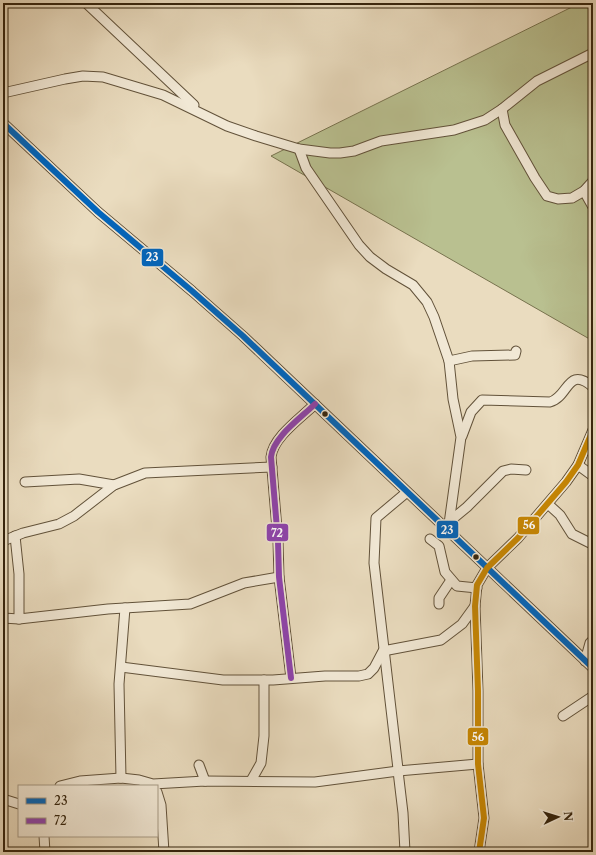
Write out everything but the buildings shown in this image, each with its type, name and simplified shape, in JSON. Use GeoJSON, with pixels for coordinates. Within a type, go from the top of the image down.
{"type":"FeatureCollection","features":[{"type":"Feature","properties":{"kind":"street"},"geometry":{"type":"LineString","coordinates":[[86,3],[187,100],[206,114]]}},
{"type":"Feature","properties":{"kind":"street"},"geometry":{"type":"LineString","coordinates":[[3,93],[65,79],[94,76],[163,96],[235,128],[299,149],[330,153],[354,150],[381,141],[429,135],[470,126],[485,120],[502,109],[537,81],[562,67],[593,53]]}},
{"type":"Feature","properties":{"kind":"street"},"geometry":{"type":"LineString","coordinates":[[502,109],[506,126],[544,193],[549,197],[558,199],[572,198],[584,191],[593,182]]}},
{"type":"Feature","properties":{"kind":"street"},"geometry":{"type":"LineString","coordinates":[[3,123],[98,212],[192,291],[315,404],[593,668]]}},
{"type":"Feature","properties":{"kind":"street"},"geometry":{"type":"LineString","coordinates":[[299,149],[306,168],[359,245],[370,257],[413,285],[424,297],[434,317],[448,361],[453,400],[461,438]]}},
{"type":"Feature","properties":{"kind":"street"},"geometry":{"type":"LineString","coordinates":[[584,191],[593,207]]}},
{"type":"Feature","properties":{"kind":"street"},"geometry":{"type":"LineString","coordinates":[[448,361],[478,355],[515,355],[516,351]]}},
{"type":"Feature","properties":{"kind":"street"},"geometry":{"type":"LineString","coordinates":[[448,531],[461,438],[471,412],[482,400],[548,402],[559,398],[569,383],[573,380],[581,379],[593,387]]}},
{"type":"Feature","properties":{"kind":"street"},"geometry":{"type":"LineString","coordinates":[[291,678],[279,577],[278,534],[272,451],[277,441],[315,404]]}},
{"type":"Feature","properties":{"kind":"street"},"geometry":{"type":"LineString","coordinates":[[479,852],[484,818],[478,764],[478,683],[475,606],[479,580],[487,568],[518,538],[548,504],[578,465],[593,430]]}},
{"type":"Feature","properties":{"kind":"street"},"geometry":{"type":"LineString","coordinates":[[578,465],[593,476]]}},
{"type":"Feature","properties":{"kind":"street"},"geometry":{"type":"LineString","coordinates":[[3,541],[15,536],[59,524],[74,516],[114,485],[136,475],[152,472],[272,467]]}},
{"type":"Feature","properties":{"kind":"street"},"geometry":{"type":"LineString","coordinates":[[450,521],[467,507],[503,471],[511,469],[526,470]]}},
{"type":"Feature","properties":{"kind":"street"},"geometry":{"type":"LineString","coordinates":[[25,482],[79,479],[114,485]]}},
{"type":"Feature","properties":{"kind":"street"},"geometry":{"type":"LineString","coordinates":[[405,852],[403,813],[385,650],[375,577],[374,528],[376,518],[407,492]]}},
{"type":"Feature","properties":{"kind":"street"},"geometry":{"type":"LineString","coordinates":[[548,504],[560,515],[572,534],[590,543],[593,542]]}},
{"type":"Feature","properties":{"kind":"street"},"geometry":{"type":"LineString","coordinates":[[15,536],[19,574],[19,619]]}},
{"type":"Feature","properties":{"kind":"street"},"geometry":{"type":"LineString","coordinates":[[430,539],[439,546],[445,572],[451,580],[457,586],[477,588]]}},
{"type":"Feature","properties":{"kind":"street"},"geometry":{"type":"LineString","coordinates":[[3,618],[19,619],[125,608],[190,604],[244,583],[279,577]]}},
{"type":"Feature","properties":{"kind":"street"},"geometry":{"type":"LineString","coordinates":[[439,604],[439,598],[451,580]]}},
{"type":"Feature","properties":{"kind":"street"},"geometry":{"type":"LineString","coordinates":[[121,667],[223,680],[264,680],[363,675],[374,668],[381,652],[385,650],[441,640],[462,624],[475,606]]}},
{"type":"Feature","properties":{"kind":"street"},"geometry":{"type":"LineString","coordinates":[[121,778],[119,684],[125,608]]}},
{"type":"Feature","properties":{"kind":"street"},"geometry":{"type":"LineString","coordinates":[[585,661],[590,643],[593,640]]}},
{"type":"Feature","properties":{"kind":"street"},"geometry":{"type":"LineString","coordinates":[[252,778],[261,763],[264,736],[264,680]]}},
{"type":"Feature","properties":{"kind":"street"},"geometry":{"type":"LineString","coordinates":[[563,716],[593,696]]}},
{"type":"Feature","properties":{"kind":"street"},"geometry":{"type":"LineString","coordinates":[[158,788],[205,781],[315,782],[398,770],[478,764]]}},
{"type":"Feature","properties":{"kind":"street"},"geometry":{"type":"LineString","coordinates":[[199,765],[205,781]]}},
{"type":"Feature","properties":{"kind":"street"},"geometry":{"type":"LineString","coordinates":[[64,785],[80,781],[121,778],[139,780],[149,785]]}},
{"type":"Feature","properties":{"kind":"street"},"geometry":{"type":"LineString","coordinates":[[158,796],[161,805],[164,852]]}},
{"type":"Feature","properties":{"kind":"street"},"geometry":{"type":"LineString","coordinates":[[3,799],[18,804]]}},
{"type":"Feature","properties":{"kind":"street"},"geometry":{"type":"LineString","coordinates":[[44,837],[45,852]]}},
{"type":"Feature","properties":{"kind":"green space"},"geometry":{"type":"Polygon","coordinates":[[[580,3],[593,3],[593,341],[271,156],[580,3]]]}},
{"type":"Feature","properties":{"kind":"transit line","name":"23"},"geometry":{"type":"LineString","coordinates":[[3,123],[98,212],[243,336],[593,668]]}},
{"type":"Feature","properties":{"kind":"transit line","name":"72"},"geometry":{"type":"LineString","coordinates":[[291,678],[279,577],[278,541],[271,457],[273,450],[282,435],[315,404]]}},
{"type":"Feature","properties":{"kind":"transit line","name":"56"},"geometry":{"type":"LineString","coordinates":[[479,852],[484,818],[478,764],[478,691],[475,606],[477,585],[487,568],[518,538],[566,482],[578,465],[593,430]]}}]}
